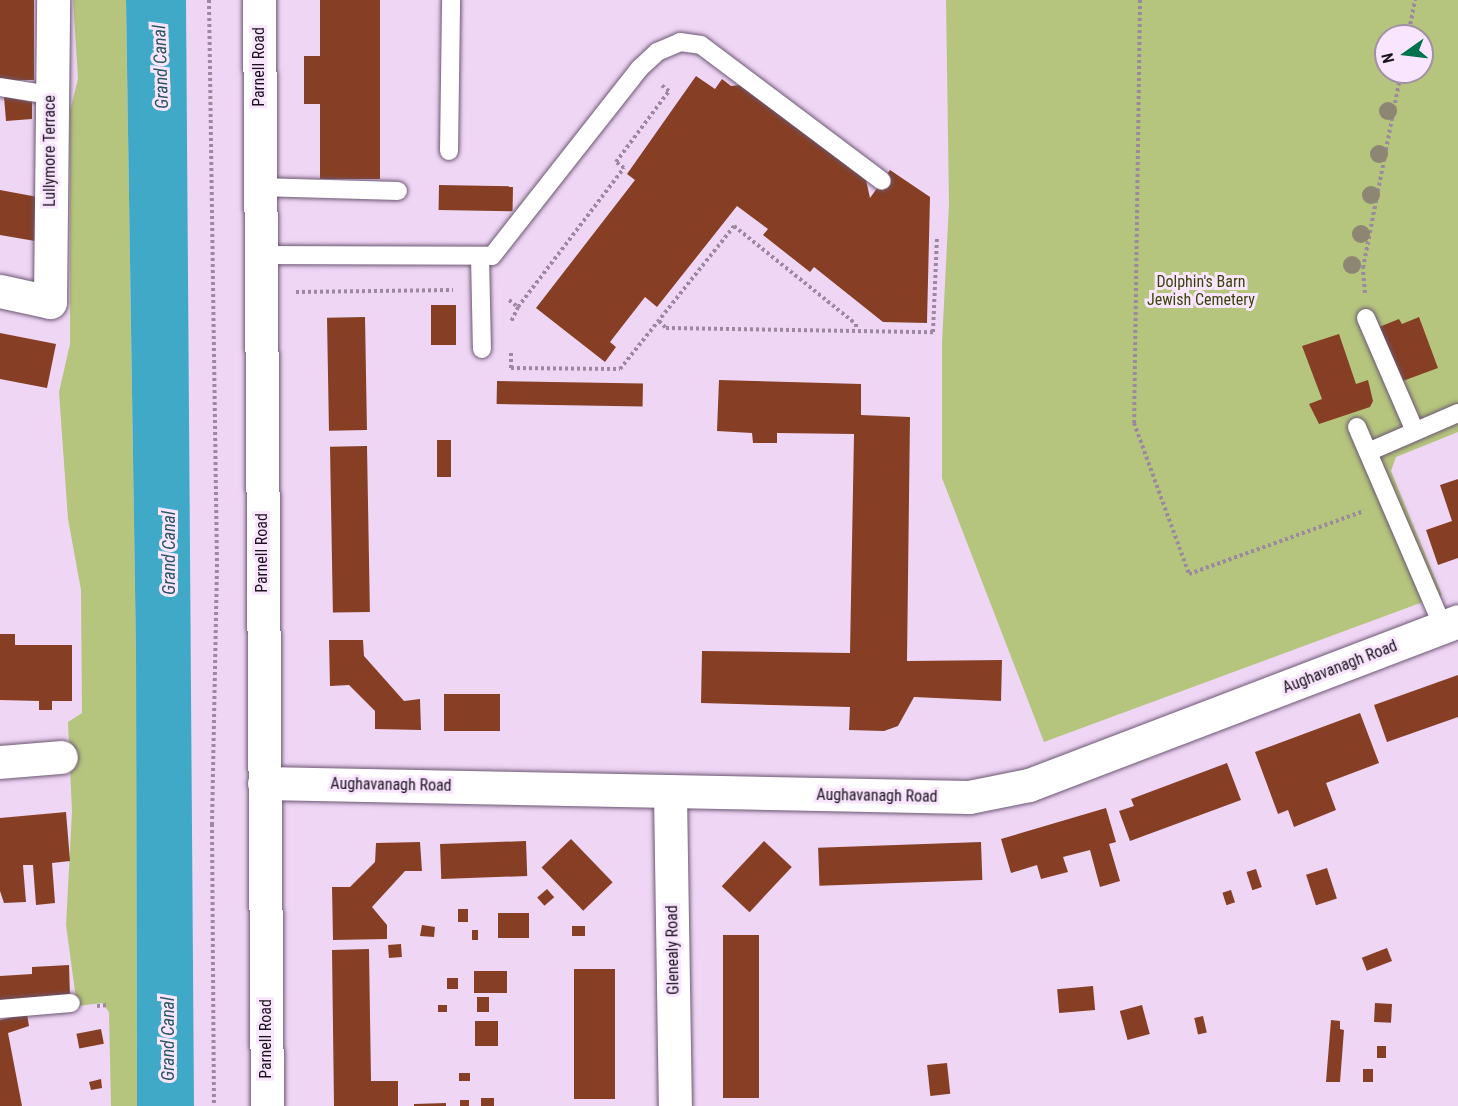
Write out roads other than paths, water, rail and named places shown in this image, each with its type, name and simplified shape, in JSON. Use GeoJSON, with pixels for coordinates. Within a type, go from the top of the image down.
{"type":"FeatureCollection","features":[{"type":"Feature","properties":{"kind":"street","name":"Lullymore Terrace"},"geometry":{"type":"LineString","coordinates":[[0,291],[50,302],[53,0]]}},
{"type":"Feature","properties":{"kind":"street","name":"Parnell Road"},"geometry":{"type":"LineString","coordinates":[[259,0],[267,1106]]}},
{"type":"Feature","properties":{"kind":"street","name":"Aughavanagh Road"},"geometry":{"type":"LineString","coordinates":[[264,783],[670,794],[969,797],[1029,785],[1450,624]]}},
{"type":"Feature","properties":{"kind":"street"},"geometry":{"type":"LineString","coordinates":[[0,762],[61,757]]}},
{"type":"Feature","properties":{"kind":"street","name":"Glenealy Road"},"geometry":{"type":"LineString","coordinates":[[670,794],[675,1106]]}},
{"type":"Feature","properties":{"kind":"lane"},"geometry":{"type":"LineString","coordinates":[[449,151],[451,0]]}},
{"type":"Feature","properties":{"kind":"lane"},"geometry":{"type":"LineString","coordinates":[[260,255],[492,256],[640,68],[657,52],[681,42],[701,45],[882,181]]}},
{"type":"Feature","properties":{"kind":"lane"},"geometry":{"type":"LineString","coordinates":[[0,87],[51,95]]}},
{"type":"Feature","properties":{"kind":"lane"},"geometry":{"type":"LineString","coordinates":[[259,187],[398,191]]}},
{"type":"Feature","properties":{"kind":"lane"},"geometry":{"type":"LineString","coordinates":[[480,256],[482,349]]}},
{"type":"Feature","properties":{"kind":"lane"},"geometry":{"type":"LineString","coordinates":[[1366,318],[1415,431]]}},
{"type":"Feature","properties":{"kind":"lane"},"geometry":{"type":"LineString","coordinates":[[1368,452],[1458,413]]}},
{"type":"Feature","properties":{"kind":"lane"},"geometry":{"type":"LineString","coordinates":[[1357,427],[1389,502],[1450,624]]}},
{"type":"Feature","properties":{"kind":"lane"},"geometry":{"type":"LineString","coordinates":[[0,1009],[71,1003]]}},
{"type":"Feature","properties":{"kind":"water","name":"Grand Canal"},"geometry":{"type":"Polygon","coordinates":[[[126,0],[186,0],[194,1106],[137,1106],[136,653],[126,0]]]}},
{"type":"Feature","properties":{"kind":"park label","name":"Dolphin's Barn Jewish Cemetery"},"geometry":{"type":"Point","coordinates":[1201,291]}}]}
